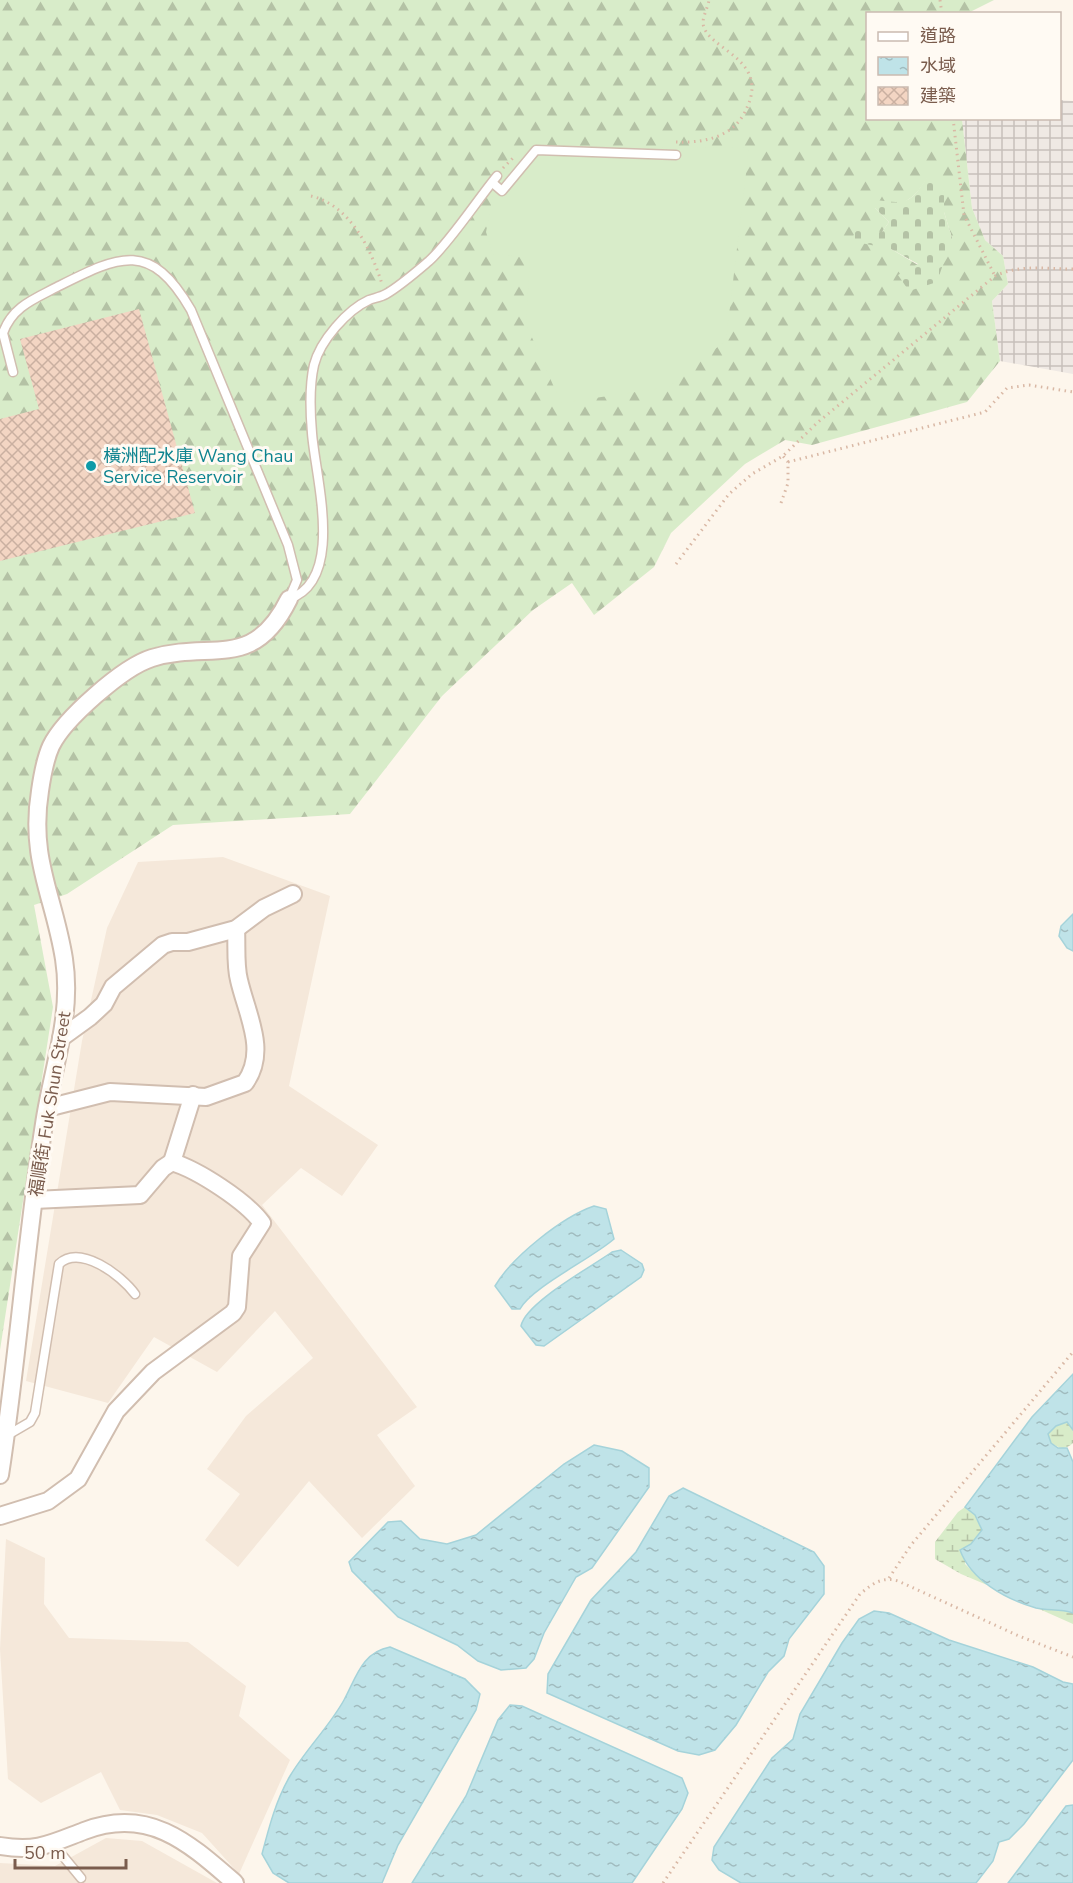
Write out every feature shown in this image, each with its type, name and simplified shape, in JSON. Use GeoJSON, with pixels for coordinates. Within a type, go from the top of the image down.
{"type":"FeatureCollection","features":[{"type":"Feature","properties":{"kind":"street","name":"福順街 Fuk Shun Street"},"geometry":{"type":"LineString","coordinates":[[0,1475],[47,1108],[66,1017],[64,960],[38,857],[35,818],[41,779],[51,746],[74,715],[113,681],[149,659],[174,654],[235,650],[246,646],[269,630],[281,616],[289,599]]}},
{"type":"Feature","properties":{"kind":"street"},"geometry":{"type":"LineString","coordinates":[[61,1038],[90,1017],[104,1004],[113,987],[163,945],[172,942],[188,942],[236,929],[264,908],[292,894]]}},
{"type":"Feature","properties":{"kind":"street"},"geometry":{"type":"LineString","coordinates":[[47,1108],[110,1092],[206,1097],[245,1083],[256,1059],[253,1028],[238,978],[236,929]]}},
{"type":"Feature","properties":{"kind":"street"},"geometry":{"type":"LineString","coordinates":[[34,1200],[140,1195],[163,1168],[172,1162],[193,1095]]}},
{"type":"Feature","properties":{"kind":"street"},"geometry":{"type":"LineString","coordinates":[[0,1516],[48,1501],[78,1479],[116,1411],[153,1372],[221,1324],[237,1307],[240,1256],[262,1223],[255,1213],[239,1201],[184,1166],[172,1162]]}},
{"type":"Feature","properties":{"kind":"street"},"geometry":{"type":"LineString","coordinates":[[0,1846],[31,1850],[107,1823],[154,1826],[184,1842],[235,1883]]}},
{"type":"Feature","properties":{"kind":"lane"},"geometry":{"type":"LineString","coordinates":[[289,599],[301,595],[310,586],[324,544],[310,404],[315,363],[327,339],[367,301],[386,294],[431,259],[496,180],[502,191],[536,150],[676,155]]}},
{"type":"Feature","properties":{"kind":"lane","name":"福順街 Fuk Shun Street"},"geometry":{"type":"LineString","coordinates":[[13,372],[3,333],[13,312],[28,302],[111,261],[133,261],[150,265],[163,272],[178,287],[190,310],[270,496],[288,545],[297,580],[289,599]]}},
{"type":"Feature","properties":{"kind":"lane"},"geometry":{"type":"LineString","coordinates":[[6,1437],[30,1422],[35,1413],[59,1264],[66,1257],[75,1255],[115,1273],[135,1294]]}},
{"type":"Feature","properties":{"kind":"lane"},"geometry":{"type":"LineString","coordinates":[[53,1844],[81,1878]]}},
{"type":"Feature","properties":{"kind":"path"},"geometry":{"type":"LineString","coordinates":[[666,142],[703,143],[736,126],[749,105],[751,81],[740,59],[710,37],[703,23],[709,0]]}},
{"type":"Feature","properties":{"kind":"path"},"geometry":{"type":"LineString","coordinates":[[953,120],[964,215],[995,276]]}},
{"type":"Feature","properties":{"kind":"path"},"geometry":{"type":"LineString","coordinates":[[496,180],[514,156]]}},
{"type":"Feature","properties":{"kind":"path"},"geometry":{"type":"LineString","coordinates":[[311,196],[328,200],[359,232],[386,294]]}},
{"type":"Feature","properties":{"kind":"path"},"geometry":{"type":"LineString","coordinates":[[676,564],[729,494],[752,474],[783,456],[817,423],[995,276],[1006,271],[1037,266],[1073,269]]}},
{"type":"Feature","properties":{"kind":"path"},"geometry":{"type":"LineString","coordinates":[[788,462],[985,412],[1007,387],[1029,384],[1073,392]]}},
{"type":"Feature","properties":{"kind":"path"},"geometry":{"type":"LineString","coordinates":[[781,503],[788,483],[788,462],[783,456]]}},
{"type":"Feature","properties":{"kind":"path"},"geometry":{"type":"LineString","coordinates":[[889,1578],[911,1545],[1073,1352]]}},
{"type":"Feature","properties":{"kind":"path"},"geometry":{"type":"LineString","coordinates":[[663,1883],[860,1594],[879,1580],[889,1578],[1019,1636],[1073,1657]]}},
{"type":"Feature","properties":{"kind":"shaded area"},"geometry":{"type":"Polygon","coordinates":[[[1061,100],[1073,101],[1073,374],[1000,361],[992,301],[1008,284],[1003,256],[985,240],[972,208],[962,120],[1061,120],[1061,100]]]}},
{"type":"Feature","properties":{"kind":"shaded area"},"geometry":{"type":"Polygon","coordinates":[[[223,857],[330,896],[289,1086],[378,1145],[342,1196],[301,1168],[262,1205],[417,1407],[377,1435],[415,1486],[362,1538],[309,1481],[238,1567],[205,1540],[240,1494],[207,1469],[246,1416],[313,1358],[275,1311],[217,1372],[154,1337],[108,1403],[26,1381],[82,1041],[107,928],[138,862],[223,857]]]}},
{"type":"Feature","properties":{"kind":"shaded area"},"geometry":{"type":"Polygon","coordinates":[[[6,1539],[45,1558],[44,1604],[69,1638],[188,1642],[246,1686],[239,1716],[290,1760],[239,1874],[202,1833],[157,1815],[120,1810],[101,1772],[41,1803],[8,1779],[0,1649],[6,1539]]]}},
{"type":"Feature","properties":{"kind":"shaded area"},"geometry":{"type":"Polygon","coordinates":[[[106,1838],[142,1841],[217,1883],[0,1883],[0,1863],[55,1866],[106,1838]]]}},
{"type":"Feature","properties":{"kind":"green space"},"geometry":{"type":"Polygon","coordinates":[[[0,0],[994,0],[970,12],[866,12],[866,120],[962,120],[972,208],[985,240],[1003,256],[1008,284],[992,301],[1000,361],[967,402],[812,445],[785,440],[745,464],[671,533],[654,567],[594,615],[572,583],[533,610],[442,696],[350,814],[173,825],[67,894],[34,905],[53,1007],[0,1350],[0,0]],[[927,178],[916,193],[906,201],[875,208],[889,222],[882,232],[891,249],[918,265],[901,280],[952,238],[944,212],[944,191],[927,178]]]}},
{"type":"Feature","properties":{"kind":"green space"},"geometry":{"type":"Polygon","coordinates":[[[532,146],[749,148],[726,340],[669,387],[561,403],[526,324],[530,258],[493,254],[486,232],[495,185],[532,146]]]}},
{"type":"Feature","properties":{"kind":"green space"},"geometry":{"type":"Polygon","coordinates":[[[927,177],[938,179],[944,191],[944,212],[952,238],[937,282],[909,291],[898,275],[918,264],[891,249],[851,241],[857,228],[882,232],[889,222],[875,208],[876,200],[901,202],[907,200],[916,193],[927,177]]]}},
{"type":"Feature","properties":{"kind":"green space"},"geometry":{"type":"Polygon","coordinates":[[[1068,1422],[1073,1430],[1073,1443],[1067,1447],[1057,1447],[1051,1443],[1048,1434],[1056,1426],[1068,1422]]]}},
{"type":"Feature","properties":{"kind":"green space"},"geometry":{"type":"Polygon","coordinates":[[[965,1507],[975,1515],[982,1530],[971,1544],[965,1564],[987,1585],[935,1559],[935,1542],[958,1512],[965,1507]]]}},
{"type":"Feature","properties":{"kind":"green space"},"geometry":{"type":"Polygon","coordinates":[[[1037,1608],[1061,1608],[1073,1613],[1073,1624],[1037,1608]]]}},
{"type":"Feature","properties":{"kind":"water"},"geometry":{"type":"Polygon","coordinates":[[[1073,914],[1073,951],[1067,948],[1059,936],[1061,926],[1073,914]]]}},
{"type":"Feature","properties":{"kind":"water"},"geometry":{"type":"Polygon","coordinates":[[[594,1206],[606,1209],[614,1239],[549,1282],[527,1300],[520,1309],[512,1309],[495,1286],[503,1275],[525,1251],[553,1228],[594,1206]]]}},
{"type":"Feature","properties":{"kind":"water"},"geometry":{"type":"Polygon","coordinates":[[[621,1250],[642,1264],[644,1270],[641,1277],[544,1346],[536,1345],[521,1326],[525,1317],[546,1296],[612,1252],[621,1250]]]}},
{"type":"Feature","properties":{"kind":"water"},"geometry":{"type":"Polygon","coordinates":[[[1073,1374],[1073,1430],[1067,1422],[1056,1426],[1048,1434],[1051,1443],[1058,1448],[1067,1448],[1073,1462],[1073,1613],[1036,1608],[1001,1594],[972,1570],[960,1550],[971,1544],[982,1530],[975,1515],[965,1507],[1032,1417],[1073,1374]]]}},
{"type":"Feature","properties":{"kind":"water"},"geometry":{"type":"Polygon","coordinates":[[[594,1445],[622,1451],[649,1468],[649,1487],[592,1568],[576,1577],[544,1633],[534,1659],[526,1668],[501,1670],[478,1661],[457,1645],[398,1617],[352,1571],[349,1562],[388,1522],[401,1521],[420,1539],[447,1544],[476,1535],[564,1464],[594,1445]]]}},
{"type":"Feature","properties":{"kind":"water"},"geometry":{"type":"Polygon","coordinates":[[[683,1488],[814,1552],[824,1566],[824,1594],[789,1639],[784,1656],[768,1672],[736,1725],[715,1750],[699,1755],[678,1751],[547,1693],[548,1674],[591,1600],[636,1552],[669,1496],[683,1488]]]}},
{"type":"Feature","properties":{"kind":"water"},"geometry":{"type":"Polygon","coordinates":[[[874,1611],[889,1613],[949,1640],[1033,1667],[1063,1682],[1073,1684],[1073,1760],[1024,1824],[1009,1839],[999,1842],[993,1861],[976,1883],[741,1883],[719,1870],[712,1860],[714,1847],[772,1758],[793,1739],[800,1714],[842,1643],[859,1619],[874,1611]]]}},
{"type":"Feature","properties":{"kind":"water"},"geometry":{"type":"Polygon","coordinates":[[[390,1647],[465,1679],[480,1694],[476,1710],[398,1845],[382,1883],[289,1883],[273,1873],[262,1854],[281,1795],[296,1766],[338,1710],[366,1660],[380,1650],[390,1647]]]}},
{"type":"Feature","properties":{"kind":"water"},"geometry":{"type":"Polygon","coordinates":[[[510,1705],[522,1706],[682,1778],[688,1793],[682,1809],[632,1883],[412,1883],[466,1796],[498,1720],[510,1705]]]}},
{"type":"Feature","properties":{"kind":"water"},"geometry":{"type":"Polygon","coordinates":[[[1073,1805],[1073,1883],[1008,1883],[1066,1806],[1073,1805]]]}},
{"type":"Feature","properties":{"kind":"building","name":"橫洲配水庫 Wang Chau Service Reservoir"},"geometry":{"type":"Polygon","coordinates":[[[139,309],[195,513],[0,561],[0,419],[39,409],[20,339],[139,309]]]}},
{"type":"Feature","properties":{"kind":"place","name":"橫洲配水庫 Wang Chau Service Reservoir"},"geometry":{"type":"Point","coordinates":[91,466]}}]}
